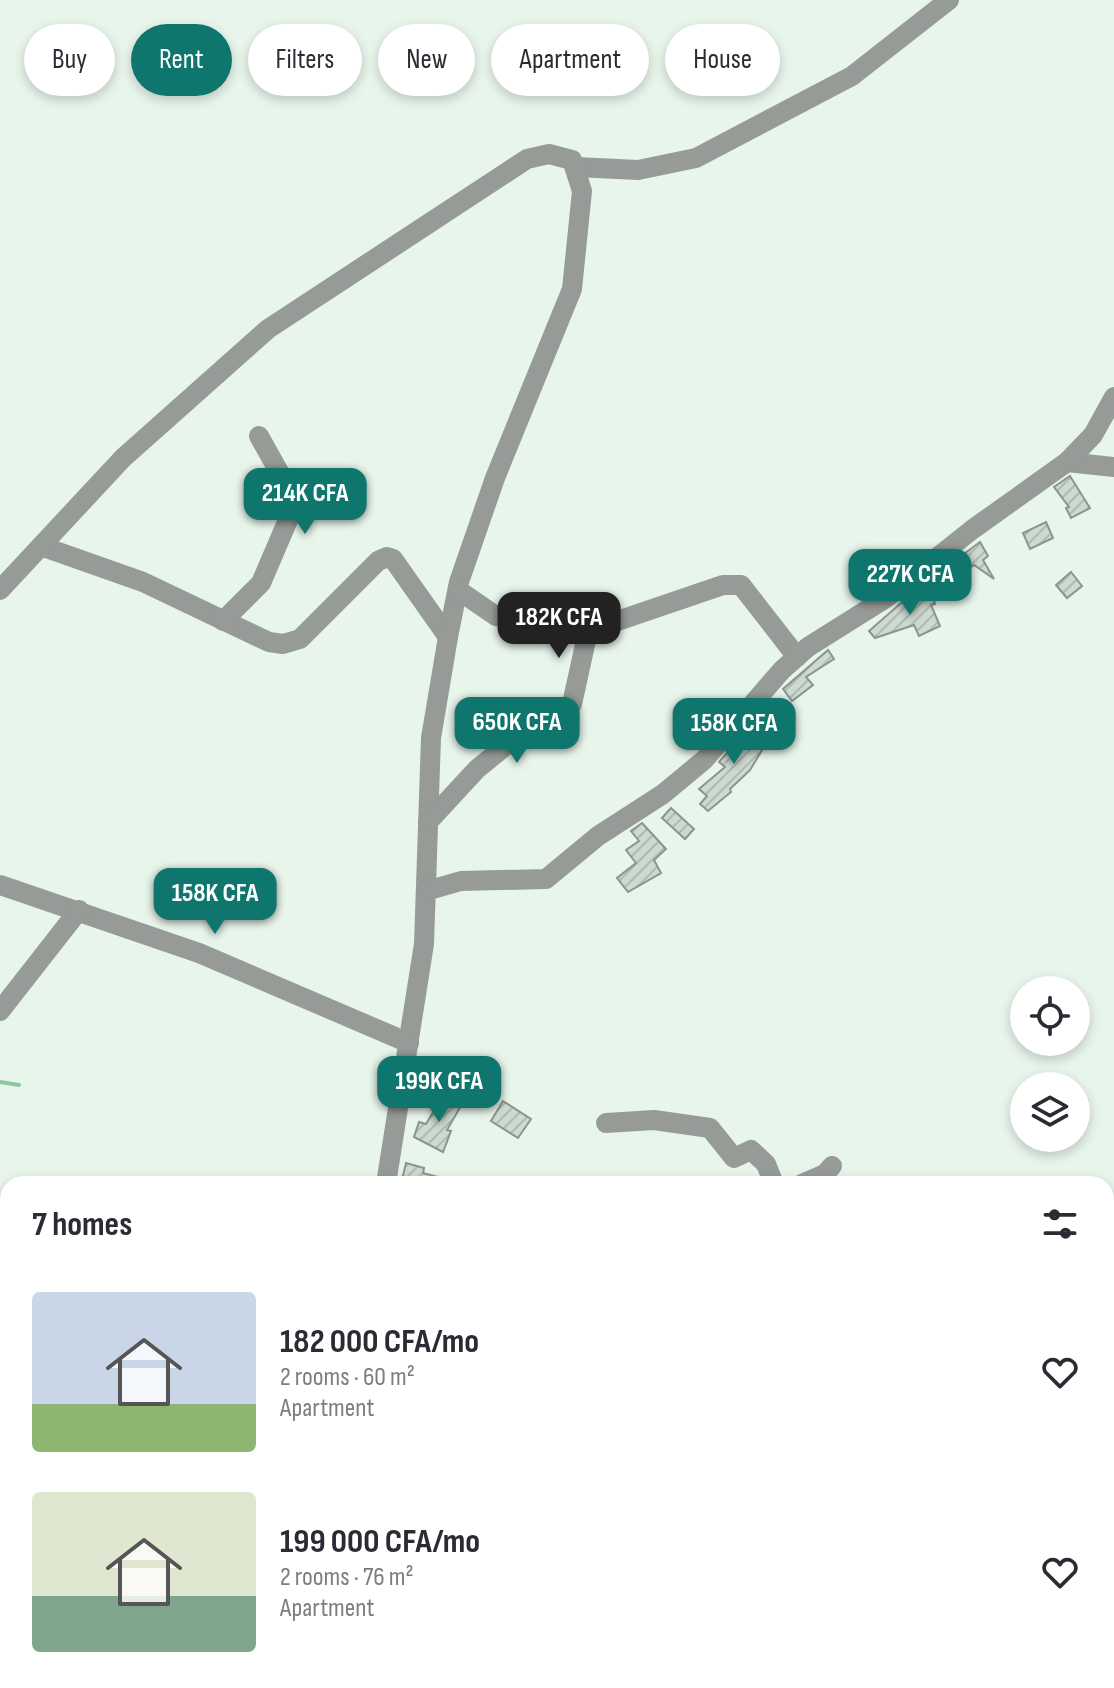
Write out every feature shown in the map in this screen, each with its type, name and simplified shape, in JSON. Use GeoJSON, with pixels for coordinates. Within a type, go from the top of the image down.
{"type":"FeatureCollection","features":[{"type":"Feature","properties":{"kind":"street"},"geometry":{"type":"LineString","coordinates":[[576,167],[638,170],[696,158],[852,76],[949,0]]}},
{"type":"Feature","properties":{"kind":"street"},"geometry":{"type":"LineString","coordinates":[[0,590],[123,458],[268,329],[527,159],[558,155],[572,160],[582,191],[572,289],[495,478],[458,590],[448,637],[431,738],[424,944],[387,1176]]}},
{"type":"Feature","properties":{"kind":"street"},"geometry":{"type":"LineString","coordinates":[[426,891],[461,881],[546,879],[598,836],[663,794],[704,760],[797,657],[886,598],[973,529],[1067,462],[1093,435],[1114,397]]}},
{"type":"Feature","properties":{"kind":"street"},"geometry":{"type":"LineString","coordinates":[[223,621],[261,583],[288,520],[293,497],[259,436]]}},
{"type":"Feature","properties":{"kind":"street"},"geometry":{"type":"LineString","coordinates":[[1067,462],[1114,467]]}},
{"type":"Feature","properties":{"kind":"street"},"geometry":{"type":"LineString","coordinates":[[41,546],[143,582],[269,642],[290,643],[300,639],[378,561],[387,557],[393,559],[448,637]]}},
{"type":"Feature","properties":{"kind":"street"},"geometry":{"type":"LineString","coordinates":[[458,590],[496,616],[561,630],[588,631],[732,583],[748,590],[797,657]]}},
{"type":"Feature","properties":{"kind":"street"},"geometry":{"type":"LineString","coordinates":[[428,822],[477,769],[526,729],[572,704],[588,631]]}},
{"type":"Feature","properties":{"kind":"street"},"geometry":{"type":"LineString","coordinates":[[0,885],[199,953],[409,1043]]}},
{"type":"Feature","properties":{"kind":"street"},"geometry":{"type":"LineString","coordinates":[[0,1011],[79,910]]}},
{"type":"Feature","properties":{"kind":"street"},"geometry":{"type":"LineString","coordinates":[[606,1123],[654,1120],[710,1128],[734,1158],[751,1150],[766,1164],[771,1176]]}},
{"type":"Feature","properties":{"kind":"street"},"geometry":{"type":"LineString","coordinates":[[820,1176],[832,1166]]}},
{"type":"Feature","properties":{"kind":"building"},"geometry":{"type":"Polygon","coordinates":[[[1070,476],[1090,508],[1071,518],[1066,508],[1069,507],[1054,487],[1070,476]]]}},
{"type":"Feature","properties":{"kind":"building"},"geometry":{"type":"Polygon","coordinates":[[[1046,522],[1053,538],[1030,549],[1023,533],[1046,522]]]}},
{"type":"Feature","properties":{"kind":"building"},"geometry":{"type":"Polygon","coordinates":[[[980,542],[988,556],[983,560],[994,579],[974,565],[968,569],[964,562],[940,579],[936,575],[980,542]]]}},
{"type":"Feature","properties":{"kind":"building"},"geometry":{"type":"Polygon","coordinates":[[[1071,572],[1082,586],[1067,598],[1056,585],[1071,572]]]}},
{"type":"Feature","properties":{"kind":"building"},"geometry":{"type":"Polygon","coordinates":[[[931,590],[935,604],[931,605],[940,626],[919,636],[914,625],[875,638],[869,631],[901,603],[931,590]]]}},
{"type":"Feature","properties":{"kind":"building"},"geometry":{"type":"Polygon","coordinates":[[[828,650],[834,659],[806,677],[813,685],[792,701],[783,689],[828,650]]]}},
{"type":"Feature","properties":{"kind":"building"},"geometry":{"type":"Polygon","coordinates":[[[758,718],[766,725],[754,738],[764,747],[750,770],[730,789],[731,792],[708,811],[700,804],[707,796],[699,789],[725,767],[719,762],[758,718]]]}},
{"type":"Feature","properties":{"kind":"building"},"geometry":{"type":"Polygon","coordinates":[[[671,808],[694,829],[685,839],[662,818],[671,808]]]}},
{"type":"Feature","properties":{"kind":"building"},"geometry":{"type":"Polygon","coordinates":[[[642,823],[666,849],[654,860],[661,873],[628,892],[617,878],[636,863],[626,850],[639,841],[631,831],[642,823]]]}},
{"type":"Feature","properties":{"kind":"building"},"geometry":{"type":"Polygon","coordinates":[[[444,1094],[462,1104],[447,1130],[451,1131],[443,1152],[414,1137],[419,1122],[426,1124],[444,1094]]]}},
{"type":"Feature","properties":{"kind":"building"},"geometry":{"type":"Polygon","coordinates":[[[503,1101],[531,1119],[518,1138],[491,1121],[503,1101]]]}},
{"type":"Feature","properties":{"kind":"building"},"geometry":{"type":"Polygon","coordinates":[[[406,1163],[424,1168],[423,1173],[434,1176],[403,1176],[406,1163]]]}},
{"type":"Feature","properties":{"kind":"waterway"},"geometry":{"type":"LineString","coordinates":[[0,1082],[19,1085]]}}]}
